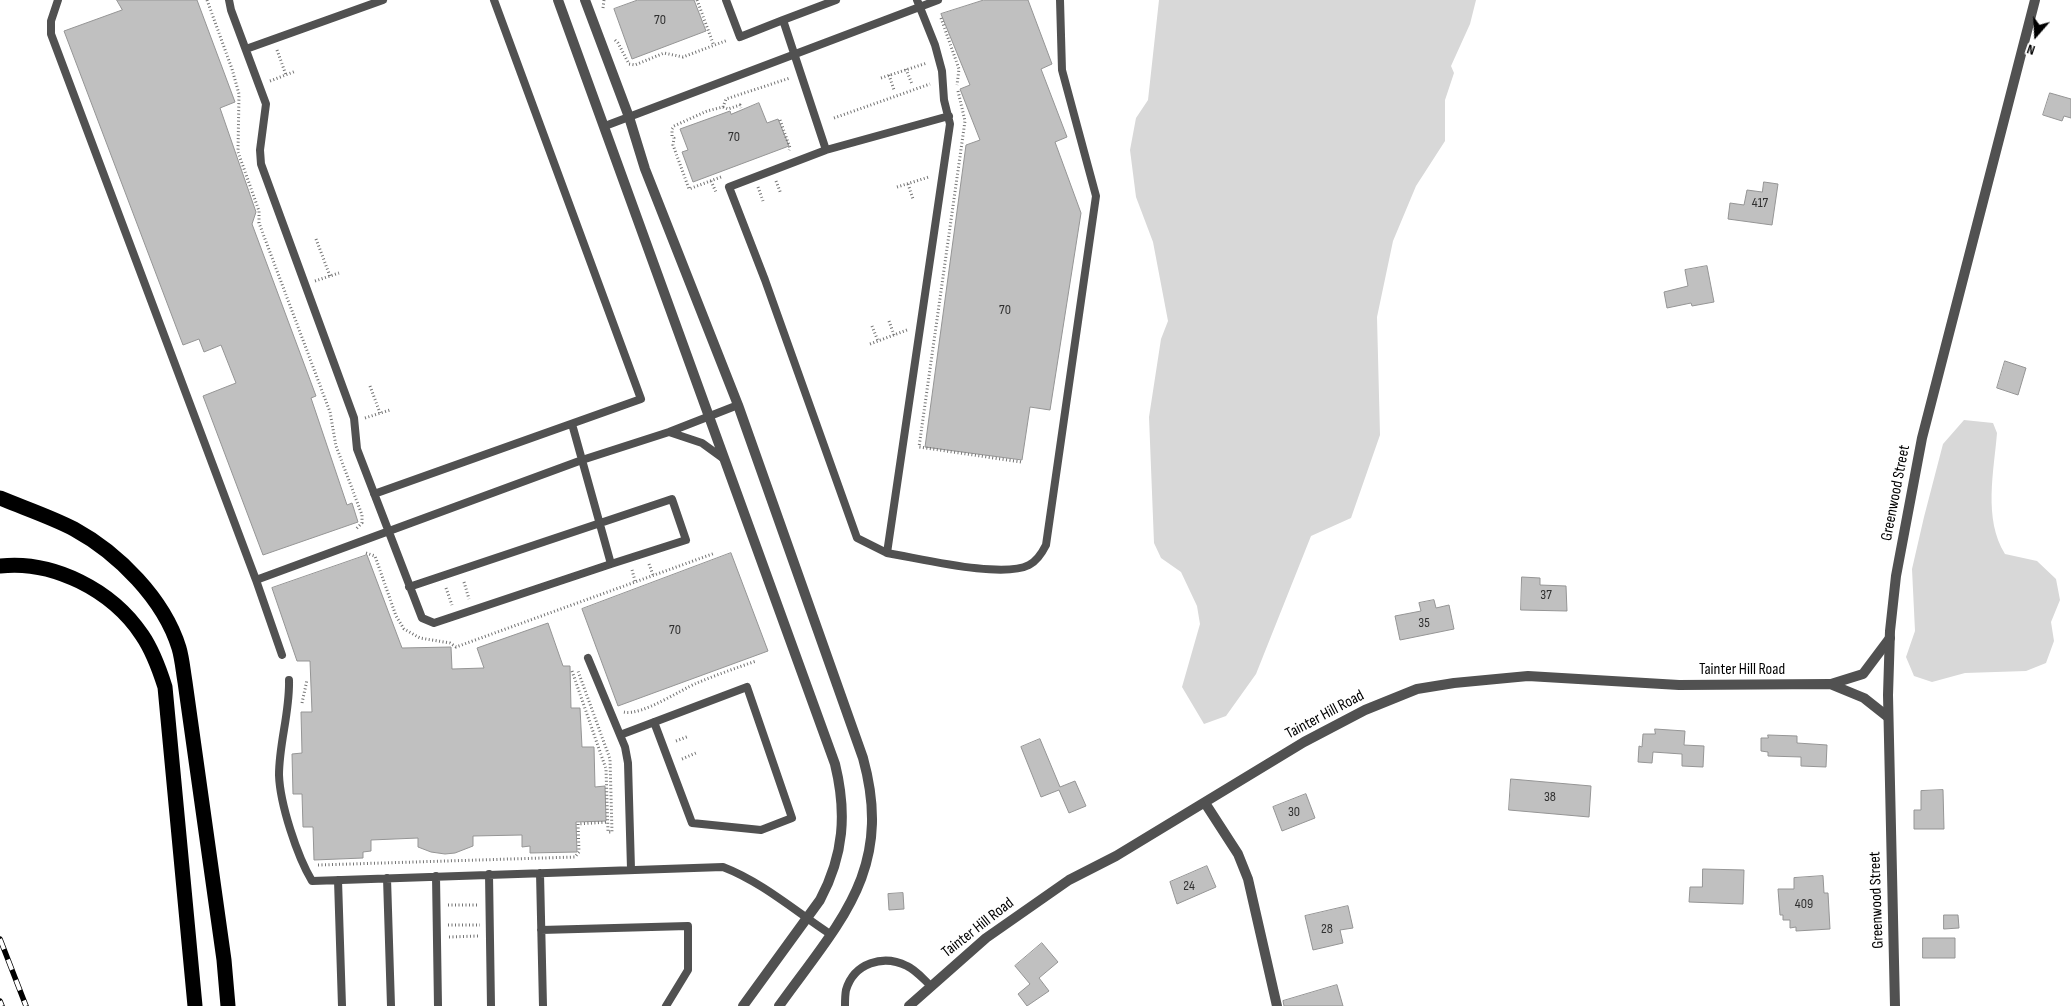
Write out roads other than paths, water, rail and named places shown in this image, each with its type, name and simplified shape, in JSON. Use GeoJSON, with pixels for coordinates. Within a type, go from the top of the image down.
{"type":"FeatureCollection","features":[{"type":"Feature","properties":{"kind":"highway"},"geometry":{"type":"LineString","coordinates":[[0,498],[73,528],[108,550],[140,584],[166,618],[179,648],[185,682],[224,960],[228,1006]]}},
{"type":"Feature","properties":{"kind":"highway"},"geometry":{"type":"LineString","coordinates":[[0,566],[40,567],[72,579],[100,593],[121,610],[136,628],[155,657],[166,695],[196,1006]]}},
{"type":"Feature","properties":{"kind":"street"},"geometry":{"type":"LineString","coordinates":[[558,0],[606,126],[708,415],[835,764],[841,791],[842,815],[835,864],[825,891],[743,1006]]}},
{"type":"Feature","properties":{"kind":"street"},"geometry":{"type":"LineString","coordinates":[[585,0],[629,117],[645,169],[738,405],[863,758],[871,786],[872,842],[865,871],[855,894],[830,934],[779,1006]]}},
{"type":"Feature","properties":{"kind":"street","name":"Greenwood Street"},"geometry":{"type":"LineString","coordinates":[[1895,1006],[1888,718],[1890,638],[1896,576],[1915,466],[2035,0]]}},
{"type":"Feature","properties":{"kind":"street","name":"Tainter Hill Road"},"geometry":{"type":"LineString","coordinates":[[908,1006],[986,938],[1060,886],[1116,856],[1304,742],[1344,720],[1400,695],[1436,686],[1528,676],[1679,685],[1830,684],[1863,674],[1890,638]]}},
{"type":"Feature","properties":{"kind":"street","name":"Tainter Hill Road"},"geometry":{"type":"LineString","coordinates":[[1830,684],[1864,698],[1888,718]]}},
{"type":"Feature","properties":{"kind":"street"},"geometry":{"type":"LineString","coordinates":[[1205,803],[1238,854],[1248,879],[1276,1006]]}},
{"type":"Feature","properties":{"kind":"lane"},"geometry":{"type":"LineString","coordinates":[[58,0],[51,21],[50,34],[256,580],[282,655]]}},
{"type":"Feature","properties":{"kind":"lane"},"geometry":{"type":"LineString","coordinates":[[229,0],[266,104],[260,150],[261,164],[354,418],[357,449],[409,587],[422,618],[434,623],[686,540],[672,499],[409,587]]}},
{"type":"Feature","properties":{"kind":"lane"},"geometry":{"type":"LineString","coordinates":[[246,49],[382,0]]}},
{"type":"Feature","properties":{"kind":"lane"},"geometry":{"type":"LineString","coordinates":[[374,494],[641,399],[494,0]]}},
{"type":"Feature","properties":{"kind":"lane"},"geometry":{"type":"LineString","coordinates":[[726,0],[740,37],[836,0]]}},
{"type":"Feature","properties":{"kind":"lane"},"geometry":{"type":"LineString","coordinates":[[606,126],[795,54],[918,3],[938,0]]}},
{"type":"Feature","properties":{"kind":"lane"},"geometry":{"type":"LineString","coordinates":[[949,116],[826,150],[729,187],[772,298],[857,538],[887,553],[966,566],[1011,571],[1029,565],[1041,556],[1046,545],[1096,196],[1062,70],[1060,0]]}},
{"type":"Feature","properties":{"kind":"lane"},"geometry":{"type":"LineString","coordinates":[[887,553],[950,124],[944,100],[942,71],[935,45],[918,3]]}},
{"type":"Feature","properties":{"kind":"lane"},"geometry":{"type":"LineString","coordinates":[[783,20],[826,150]]}},
{"type":"Feature","properties":{"kind":"lane"},"geometry":{"type":"LineString","coordinates":[[256,580],[582,460],[669,432],[708,415],[738,405]]}},
{"type":"Feature","properties":{"kind":"lane"},"geometry":{"type":"LineString","coordinates":[[572,424],[611,564]]}},
{"type":"Feature","properties":{"kind":"lane"},"geometry":{"type":"LineString","coordinates":[[669,432],[702,443],[724,459]]}},
{"type":"Feature","properties":{"kind":"lane"},"geometry":{"type":"LineString","coordinates":[[588,658],[625,748],[628,763],[631,869]]}},
{"type":"Feature","properties":{"kind":"lane"},"geometry":{"type":"LineString","coordinates":[[289,680],[289,695],[279,776],[298,851],[312,881],[723,867],[756,883],[830,934]]}},
{"type":"Feature","properties":{"kind":"lane"},"geometry":{"type":"LineString","coordinates":[[620,735],[654,722],[746,687],[792,818],[762,830],[692,823],[654,722]]}},
{"type":"Feature","properties":{"kind":"lane"},"geometry":{"type":"LineString","coordinates":[[540,872],[543,1006]]}},
{"type":"Feature","properties":{"kind":"lane"},"geometry":{"type":"LineString","coordinates":[[489,874],[491,1006]]}},
{"type":"Feature","properties":{"kind":"lane"},"geometry":{"type":"LineString","coordinates":[[436,876],[438,1006]]}},
{"type":"Feature","properties":{"kind":"lane"},"geometry":{"type":"LineString","coordinates":[[388,878],[391,1006]]}},
{"type":"Feature","properties":{"kind":"lane"},"geometry":{"type":"LineString","coordinates":[[338,880],[342,1006]]}},
{"type":"Feature","properties":{"kind":"lane"},"geometry":{"type":"LineString","coordinates":[[541,930],[688,926],[688,970],[666,1006]]}},
{"type":"Feature","properties":{"kind":"lane"},"geometry":{"type":"LineString","coordinates":[[844,1006],[846,990],[856,972],[873,961],[890,960],[909,966],[931,986]]}},
{"type":"Feature","properties":{"kind":"railway"},"geometry":{"type":"LineString","coordinates":[[0,939],[26,1006]]}},
{"type":"Feature","properties":{"kind":"railway"},"geometry":{"type":"LineString","coordinates":[[0,1001],[2,1006]]}}]}
